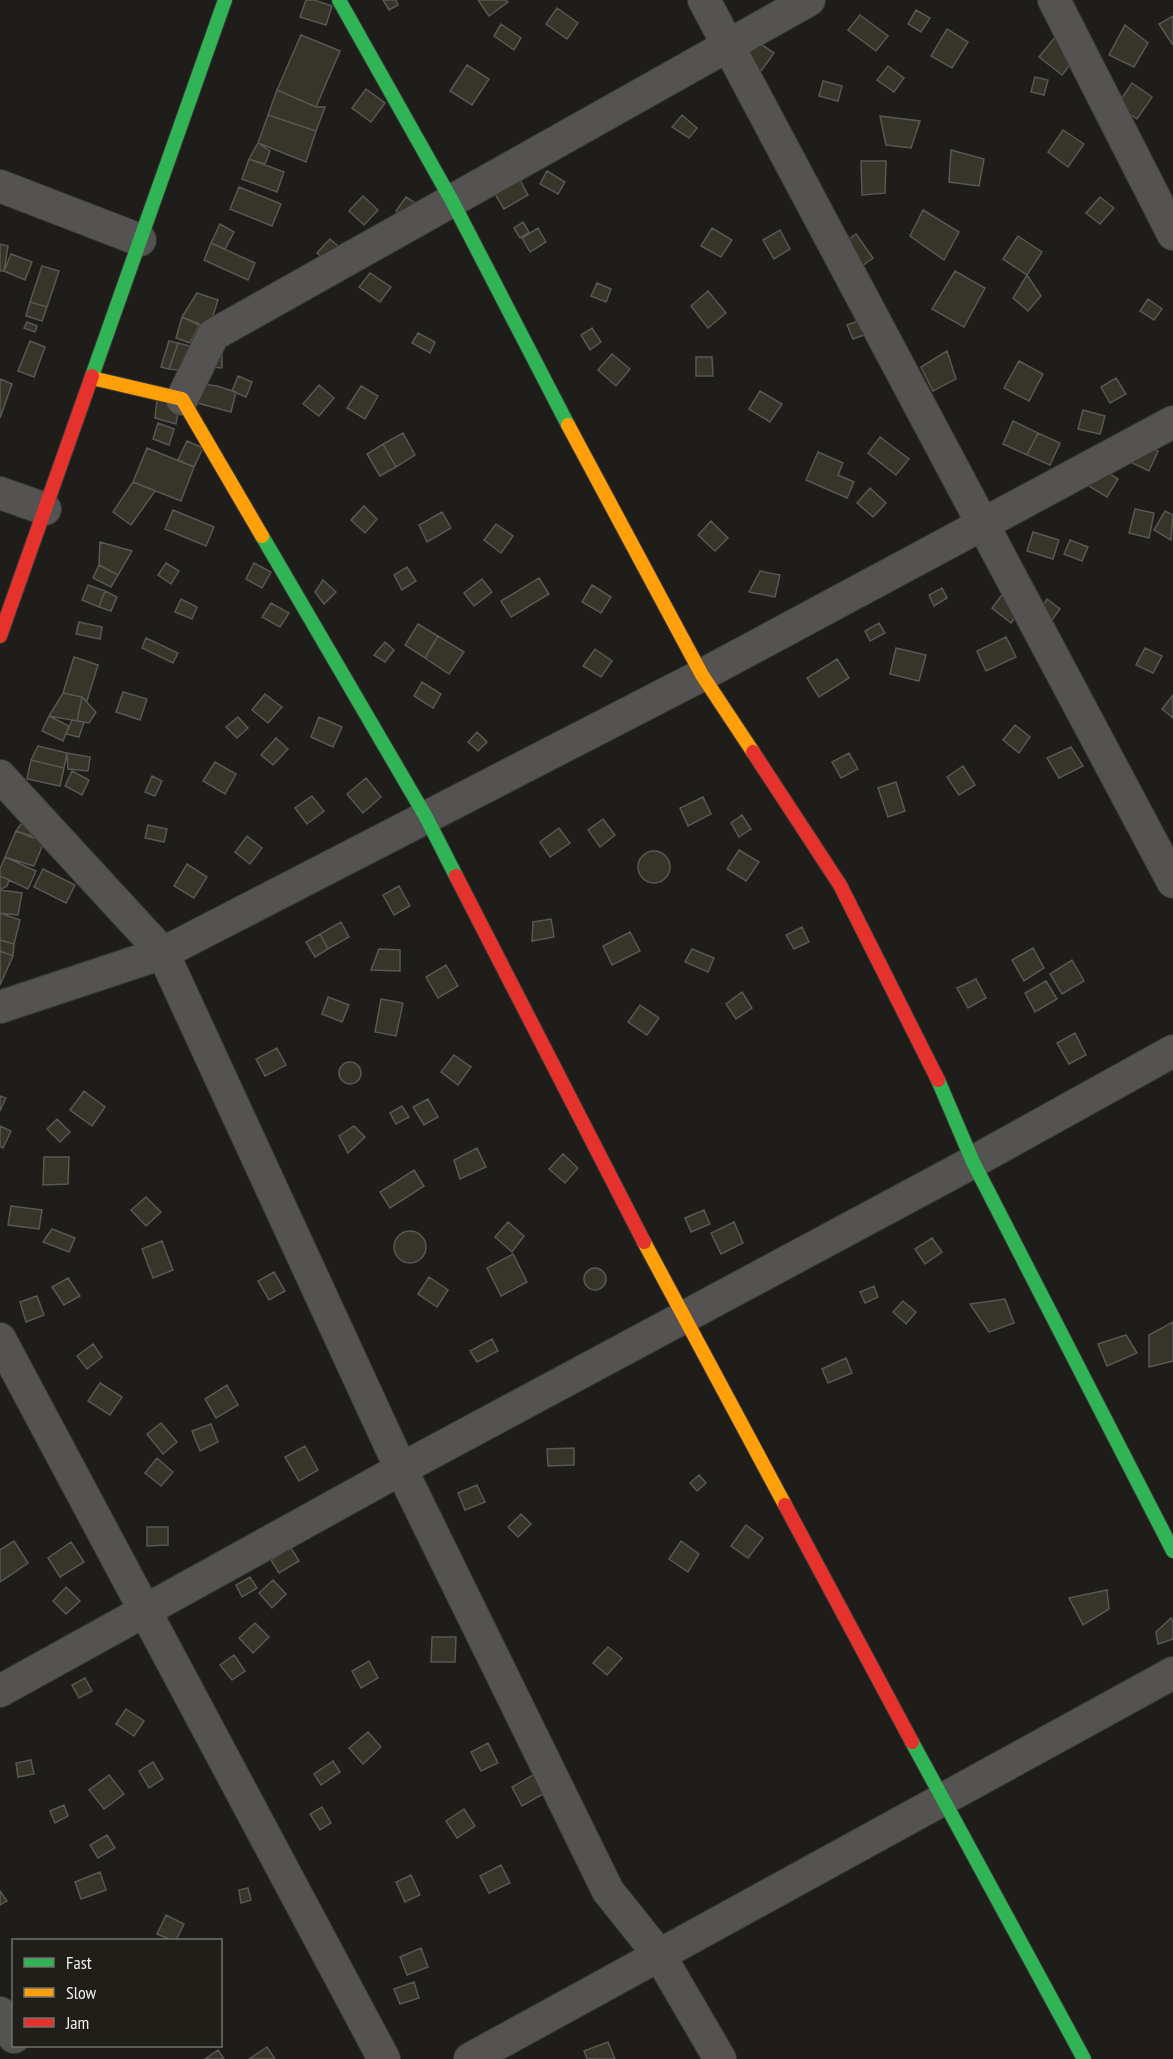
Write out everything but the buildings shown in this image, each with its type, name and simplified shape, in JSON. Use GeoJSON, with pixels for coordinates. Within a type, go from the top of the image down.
{"type":"FeatureCollection","features":[{"type":"Feature","properties":{"kind":"street"},"geometry":{"type":"LineString","coordinates":[[0,636],[225,0]]}},
{"type":"Feature","properties":{"kind":"street"},"geometry":{"type":"LineString","coordinates":[[339,0],[452,201],[576,440],[702,675],[840,885],[942,1089],[973,1162],[1173,1551]]}},
{"type":"Feature","properties":{"kind":"street"},"geometry":{"type":"LineString","coordinates":[[704,0],[1173,882]]}},
{"type":"Feature","properties":{"kind":"street"},"geometry":{"type":"LineString","coordinates":[[182,399],[213,335],[809,0]]}},
{"type":"Feature","properties":{"kind":"street"},"geometry":{"type":"LineString","coordinates":[[1054,0],[1173,234]]}},
{"type":"Feature","properties":{"kind":"street"},"geometry":{"type":"LineString","coordinates":[[0,186],[140,240]]}},
{"type":"Feature","properties":{"kind":"street"},"geometry":{"type":"LineString","coordinates":[[92,378],[182,399],[426,817],[683,1317],[1084,2059]]}},
{"type":"Feature","properties":{"kind":"street"},"geometry":{"type":"LineString","coordinates":[[0,1007],[163,952],[702,675],[1173,422]]}},
{"type":"Feature","properties":{"kind":"street"},"geometry":{"type":"LineString","coordinates":[[0,493],[45,509]]}},
{"type":"Feature","properties":{"kind":"street"},"geometry":{"type":"LineString","coordinates":[[0,776],[163,952],[401,1469],[608,1891],[660,1956],[720,2059]]}},
{"type":"Feature","properties":{"kind":"street"},"geometry":{"type":"LineString","coordinates":[[0,1691],[401,1469],[973,1162],[1173,1051]]}},
{"type":"Feature","properties":{"kind":"street"},"geometry":{"type":"LineString","coordinates":[[0,1339],[384,2059]]}},
{"type":"Feature","properties":{"kind":"street"},"geometry":{"type":"LineString","coordinates":[[470,2059],[1173,1673]]}},
{"type":"Feature","properties":{"kind":"street"},"geometry":{"type":"LineString","coordinates":[[0,2013],[12,2034]]}},
{"type":"Feature","properties":{"kind":"traffic: fast"},"geometry":{"type":"LineString","coordinates":[[92,376],[225,0]]}},
{"type":"Feature","properties":{"kind":"traffic: fast"},"geometry":{"type":"LineString","coordinates":[[339,0],[452,201],[568,425]]}},
{"type":"Feature","properties":{"kind":"traffic: fast"},"geometry":{"type":"LineString","coordinates":[[262,536],[426,817],[456,876]]}},
{"type":"Feature","properties":{"kind":"traffic: fast"},"geometry":{"type":"LineString","coordinates":[[938,1080],[973,1162],[1173,1551]]}},
{"type":"Feature","properties":{"kind":"traffic: fast"},"geometry":{"type":"LineString","coordinates":[[912,1742],[1084,2059]]}},
{"type":"Feature","properties":{"kind":"traffic: slow"},"geometry":{"type":"LineString","coordinates":[[92,378],[182,399],[262,536]]}},
{"type":"Feature","properties":{"kind":"traffic: slow"},"geometry":{"type":"LineString","coordinates":[[568,425],[702,675],[753,752]]}},
{"type":"Feature","properties":{"kind":"traffic: slow"},"geometry":{"type":"LineString","coordinates":[[644,1242],[785,1505]]}},
{"type":"Feature","properties":{"kind":"traffic: jam"},"geometry":{"type":"LineString","coordinates":[[0,636],[92,376]]}},
{"type":"Feature","properties":{"kind":"traffic: jam"},"geometry":{"type":"LineString","coordinates":[[753,752],[840,885],[938,1080]]}},
{"type":"Feature","properties":{"kind":"traffic: jam"},"geometry":{"type":"LineString","coordinates":[[456,876],[644,1242]]}},
{"type":"Feature","properties":{"kind":"traffic: jam"},"geometry":{"type":"LineString","coordinates":[[785,1505],[912,1742]]}}]}
